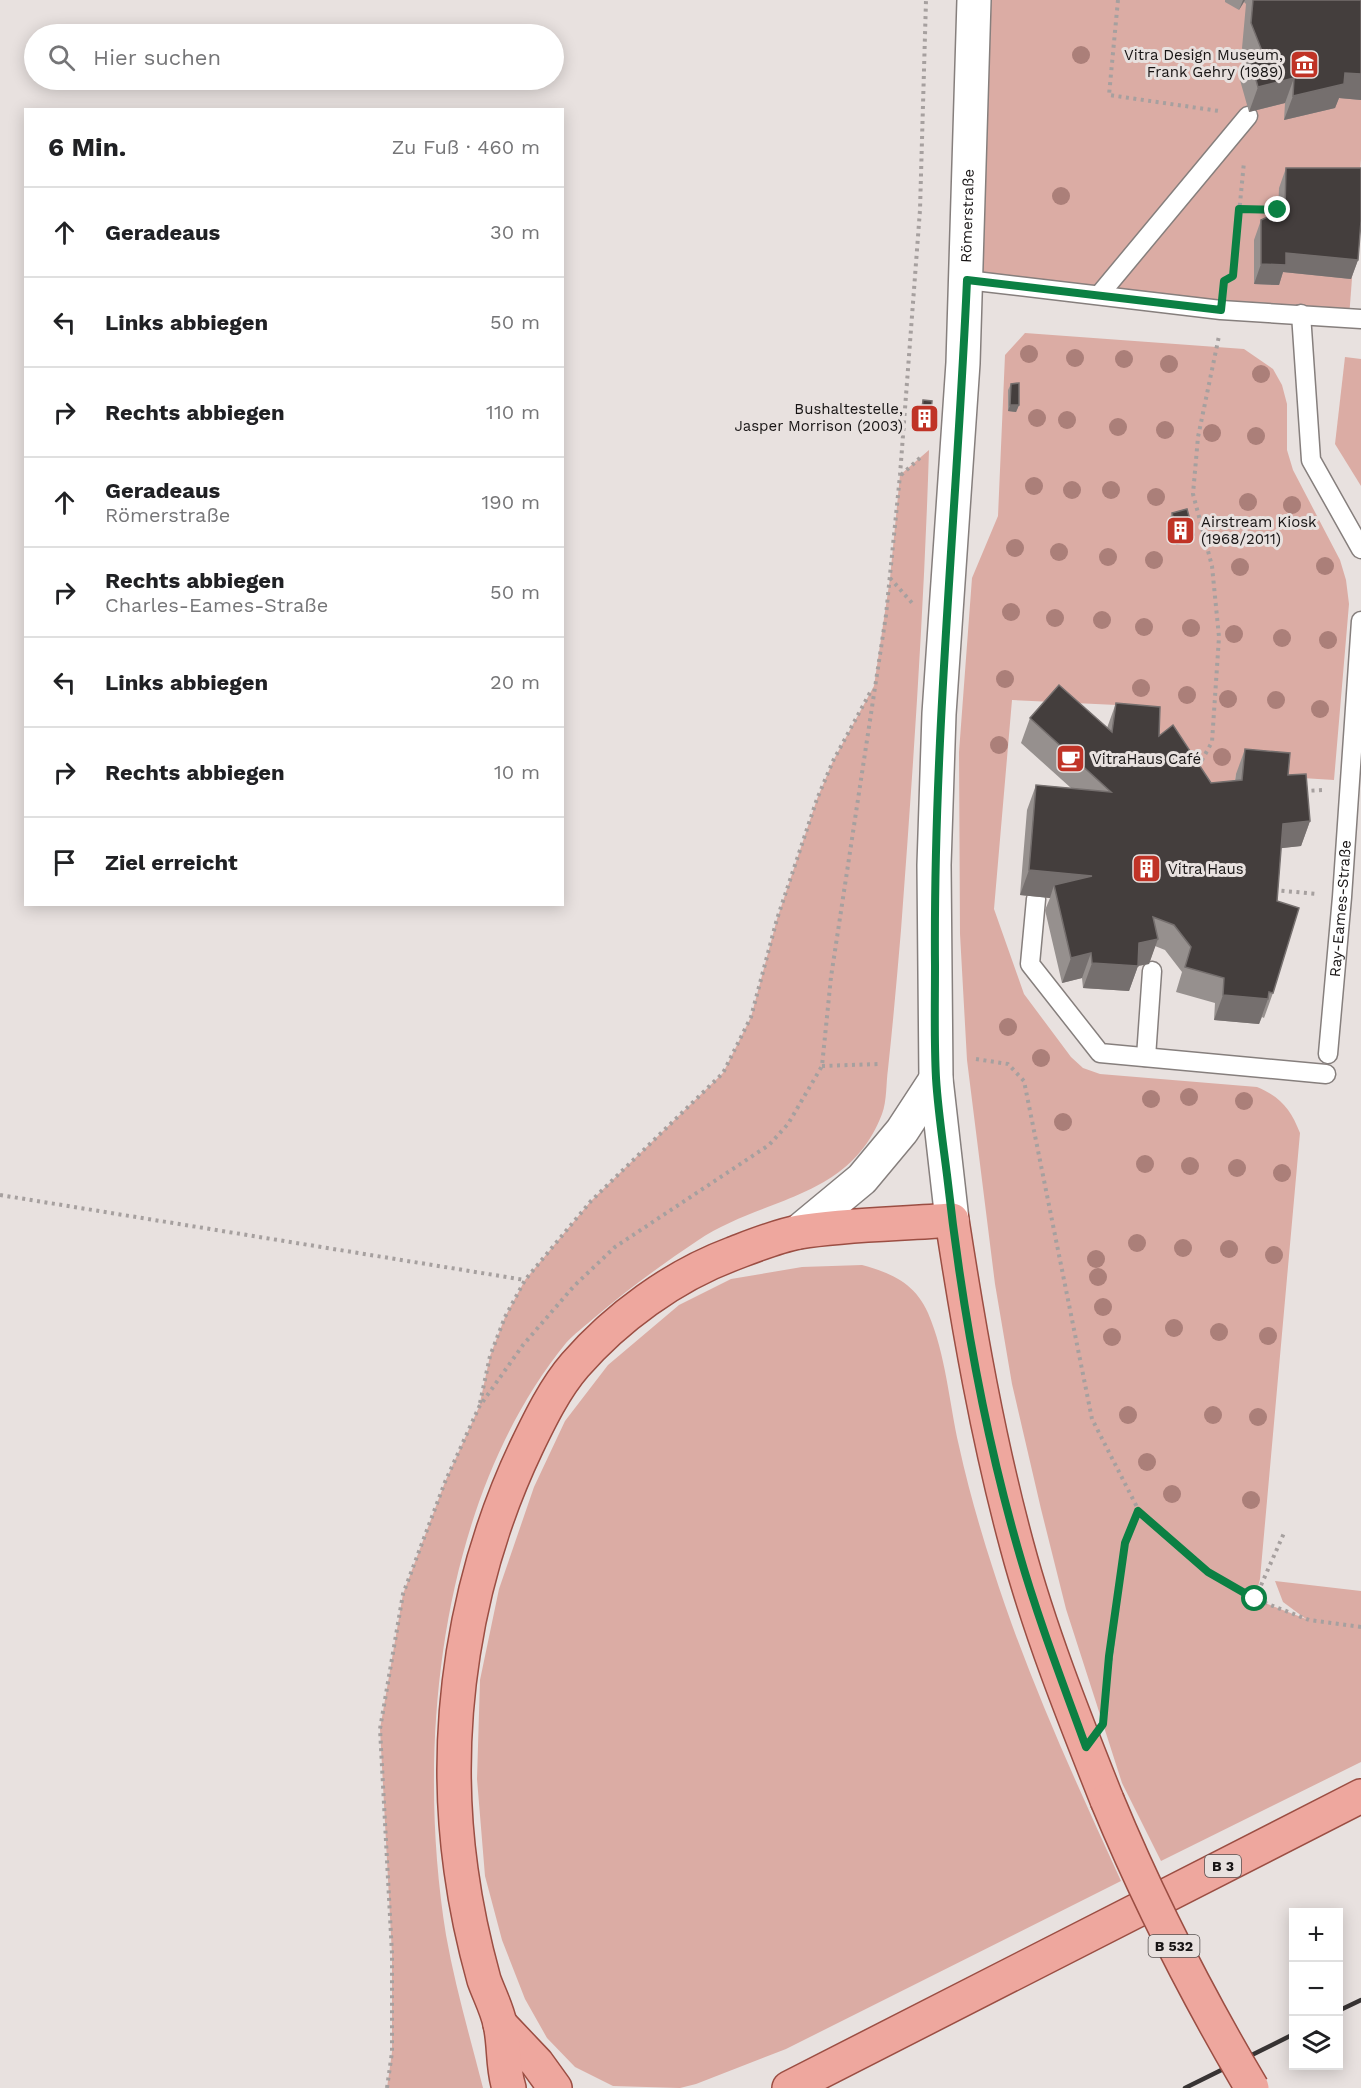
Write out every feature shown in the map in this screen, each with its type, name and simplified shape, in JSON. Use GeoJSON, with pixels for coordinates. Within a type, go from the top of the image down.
{"type":"FeatureCollection","features":[{"type":"Feature","properties":{"kind":"main road"},"geometry":{"type":"LineString","coordinates":[[508,2088],[500,2024],[485,1982],[470,1924],[460,1867],[455,1780],[456,1725],[461,1660],[473,1598],[492,1533],[514,1474],[541,1417],[574,1366],[617,1324],[671,1284],[730,1255],[798,1232],[952,1220]]}},
{"type":"Feature","properties":{"kind":"main road","name":"B 532"},"geometry":{"type":"LineString","coordinates":[[952,1220],[987,1421],[1018,1548],[1049,1648],[1129,1854],[1219,2032],[1252,2088]]}},
{"type":"Feature","properties":{"kind":"main road","name":"B 3"},"geometry":{"type":"LineString","coordinates":[[789,2088],[1361,1797]]}},
{"type":"Feature","properties":{"kind":"main road"},"geometry":{"type":"LineString","coordinates":[[500,2024],[556,2085]]}},
{"type":"Feature","properties":{"kind":"street","name":"Römerstraße"},"geometry":{"type":"LineString","coordinates":[[952,1220],[936,1079],[934,865],[938,749],[967,280],[974,0]]}},
{"type":"Feature","properties":{"kind":"street"},"geometry":{"type":"LineString","coordinates":[[798,1232],[862,1179],[902,1131],[936,1079]]}},
{"type":"Feature","properties":{"kind":"lane"},"geometry":{"type":"LineString","coordinates":[[1100,294],[1248,116]]}},
{"type":"Feature","properties":{"kind":"lane"},"geometry":{"type":"LineString","coordinates":[[967,280],[1221,310],[1361,319]]}},
{"type":"Feature","properties":{"kind":"lane"},"geometry":{"type":"LineString","coordinates":[[1301,314],[1311,460],[1361,549]]}},
{"type":"Feature","properties":{"kind":"lane","name":"Ray-Eames-Straße"},"geometry":{"type":"LineString","coordinates":[[1328,1054],[1342,897],[1361,621]]}},
{"type":"Feature","properties":{"kind":"lane"},"geometry":{"type":"LineString","coordinates":[[1036,899],[1030,964],[1100,1053],[1326,1074]]}},
{"type":"Feature","properties":{"kind":"lane"},"geometry":{"type":"LineString","coordinates":[[1146,1057],[1152,971]]}},
{"type":"Feature","properties":{"kind":"path"},"geometry":{"type":"LineString","coordinates":[[387,2088],[392,2052],[392,1953],[380,1729],[403,1594],[445,1482],[479,1407],[523,1345],[574,1286],[615,1247],[769,1145],[788,1124],[822,1066],[831,977],[886,615],[900,475],[920,210],[926,0]]}},
{"type":"Feature","properties":{"kind":"path"},"geometry":{"type":"LineString","coordinates":[[1118,0],[1109,95],[1248,116],[1233,276],[1224,281],[1217,352],[1198,437],[1193,494],[1212,566],[1219,637],[1212,742],[1193,776]]}},
{"type":"Feature","properties":{"kind":"path"},"geometry":{"type":"LineString","coordinates":[[1239,209],[1278,210]]}},
{"type":"Feature","properties":{"kind":"path"},"geometry":{"type":"LineString","coordinates":[[900,475],[929,450]]}},
{"type":"Feature","properties":{"kind":"path"},"geometry":{"type":"LineString","coordinates":[[479,1407],[490,1356],[505,1317],[525,1280],[591,1201],[723,1073],[751,1017],[777,919],[817,799],[833,761],[874,686]]}},
{"type":"Feature","properties":{"kind":"path"},"geometry":{"type":"LineString","coordinates":[[1303,791],[1350,789]]}},
{"type":"Feature","properties":{"kind":"path"},"geometry":{"type":"LineString","coordinates":[[1270,889],[1342,897]]}},
{"type":"Feature","properties":{"kind":"path"},"geometry":{"type":"LineString","coordinates":[[976,1059],[1008,1065],[1024,1081],[1092,1419],[1138,1511],[1208,1572],[1255,1599],[1309,1620],[1361,1627]]}},
{"type":"Feature","properties":{"kind":"path"},"geometry":{"type":"LineString","coordinates":[[822,1066],[878,1065]]}},
{"type":"Feature","properties":{"kind":"path"},"geometry":{"type":"LineString","coordinates":[[0,1194],[525,1280]]}},
{"type":"Feature","properties":{"kind":"path"},"geometry":{"type":"LineString","coordinates":[[1105,1701],[1125,1543],[1138,1511]]}},
{"type":"Feature","properties":{"kind":"path"},"geometry":{"type":"LineString","coordinates":[[1255,1599],[1284,1533]]}},
{"type":"Feature","properties":{"kind":"shaded area"},"geometry":{"type":"Polygon","coordinates":[[[974,0],[1361,0],[1361,159],[1349,318],[967,280],[974,0]]]}},
{"type":"Feature","properties":{"kind":"shaded area"},"geometry":{"type":"Polygon","coordinates":[[[1025,333],[1244,349],[1273,369],[1282,385],[1287,404],[1287,450],[1293,470],[1340,560],[1346,580],[1349,604],[1334,780],[1236,774],[1233,805],[1202,808],[1138,706],[1012,700],[994,909],[1024,994],[1071,1057],[1083,1068],[1100,1074],[1257,1087],[1273,1095],[1284,1105],[1300,1133],[1260,1579],[1255,1599],[1306,1619],[1283,1602],[1275,1581],[1361,1591],[1361,1762],[1161,1861],[1122,1783],[1066,1609],[1041,1509],[1012,1384],[995,1284],[967,1060],[960,934],[959,752],[972,578],[998,516],[1005,355],[1025,333]]]}},
{"type":"Feature","properties":{"kind":"shaded area"},"geometry":{"type":"Polygon","coordinates":[[[1345,357],[1361,359],[1361,486],[1335,444],[1345,357]]]}},
{"type":"Feature","properties":{"kind":"shaded area"},"geometry":{"type":"Polygon","coordinates":[[[929,450],[910,810],[884,1109],[867,1143],[848,1164],[826,1181],[723,1226],[697,1241],[606,1308],[566,1343],[523,1405],[490,1474],[464,1548],[447,1626],[437,1705],[434,1784],[437,1861],[446,1935],[483,2088],[387,2088],[392,2052],[392,1954],[380,1729],[403,1594],[445,1482],[479,1407],[490,1356],[505,1317],[525,1280],[591,1201],[723,1073],[751,1017],[777,919],[817,799],[833,761],[874,686],[890,578],[900,475],[929,450]]]}},
{"type":"Feature","properties":{"kind":"shaded area"},"geometry":{"type":"Polygon","coordinates":[[[862,1265],[901,1281],[916,1294],[928,1313],[943,1362],[970,1492],[1006,1609],[1052,1726],[1121,1881],[786,2049],[680,2088],[613,2086],[575,2067],[547,2038],[525,1999],[502,1940],[485,1876],[477,1779],[480,1680],[499,1589],[534,1487],[565,1421],[608,1365],[679,1305],[731,1279],[802,1267],[862,1265]]]}},
{"type":"Feature","properties":{"kind":"building","name":"Vitra Design Museum, Frank Gehry (1989)"},"geometry":{"type":"Polygon","coordinates":[[[1253,0],[1361,0],[1361,74],[1345,73],[1344,84],[1293,96],[1294,78],[1258,87],[1249,55],[1262,51],[1251,23],[1253,0]]]}},
{"type":"Feature","properties":{"kind":"building"},"geometry":{"type":"Polygon","coordinates":[[[1286,168],[1361,168],[1358,260],[1286,253],[1286,265],[1261,264],[1261,220],[1285,209],[1286,168]]]}},
{"type":"Feature","properties":{"kind":"building"},"geometry":{"type":"Polygon","coordinates":[[[1019,383],[1019,405],[1010,405],[1011,384],[1019,383]]]}},
{"type":"Feature","properties":{"kind":"building"},"geometry":{"type":"Polygon","coordinates":[[[923,400],[932,401],[930,422],[921,421],[923,400]]]}},
{"type":"Feature","properties":{"kind":"building"},"geometry":{"type":"Polygon","coordinates":[[[1187,509],[1194,535],[1179,539],[1172,513],[1187,509]]]}},
{"type":"Feature","properties":{"kind":"building","name":"Vitra Haus"},"geometry":{"type":"Polygon","coordinates":[[[1059,685],[1112,732],[1116,703],[1160,707],[1159,736],[1173,725],[1211,783],[1242,780],[1245,749],[1290,753],[1288,775],[1306,774],[1310,821],[1283,824],[1277,901],[1299,908],[1273,993],[1269,992],[1268,999],[1223,995],[1224,978],[1185,967],[1191,947],[1174,925],[1153,917],[1158,939],[1139,943],[1138,966],[1092,963],[1091,953],[1071,958],[1054,885],[1092,876],[1029,870],[1036,785],[1111,792],[1030,718],[1059,685]]]}},
{"type":"Feature","properties":{"kind":"railway"},"geometry":{"type":"LineString","coordinates":[[1343,2009],[1361,2000]]}},
{"type":"Feature","properties":{"kind":"railway"},"geometry":{"type":"LineString","coordinates":[[1185,2088],[1289,2036]]}},
{"type":"Feature","properties":{"kind":"place","name":"Vitra Design Museum, Frank Gehry (1989)"},"geometry":{"type":"Point","coordinates":[1304,64]}},
{"type":"Feature","properties":{"kind":"place","name":"Bushaltestelle, Jasper Morrison (2003)"},"geometry":{"type":"Point","coordinates":[924,418]}},
{"type":"Feature","properties":{"kind":"place","name":"Airstream Kiosk (1968/2011)"},"geometry":{"type":"Point","coordinates":[1180,531]}},
{"type":"Feature","properties":{"kind":"place","name":"VitraHaus Café"},"geometry":{"type":"Point","coordinates":[1071,759]}},
{"type":"Feature","properties":{"kind":"place","name":"Vitra Haus"},"geometry":{"type":"Point","coordinates":[1147,869]}},
{"type":"Feature","properties":{"kind":"route"},"geometry":{"type":"LineString","coordinates":[[1255,1599],[1208,1572],[1138,1511],[1125,1543],[1109,1656],[1103,1724],[1086,1747],[1049,1648],[1018,1548],[987,1421],[967,1318],[952,1220],[936,1079],[934,865],[939,714],[951,569],[967,280],[1221,310],[1224,281],[1233,276],[1239,209],[1278,210]]}}]}
